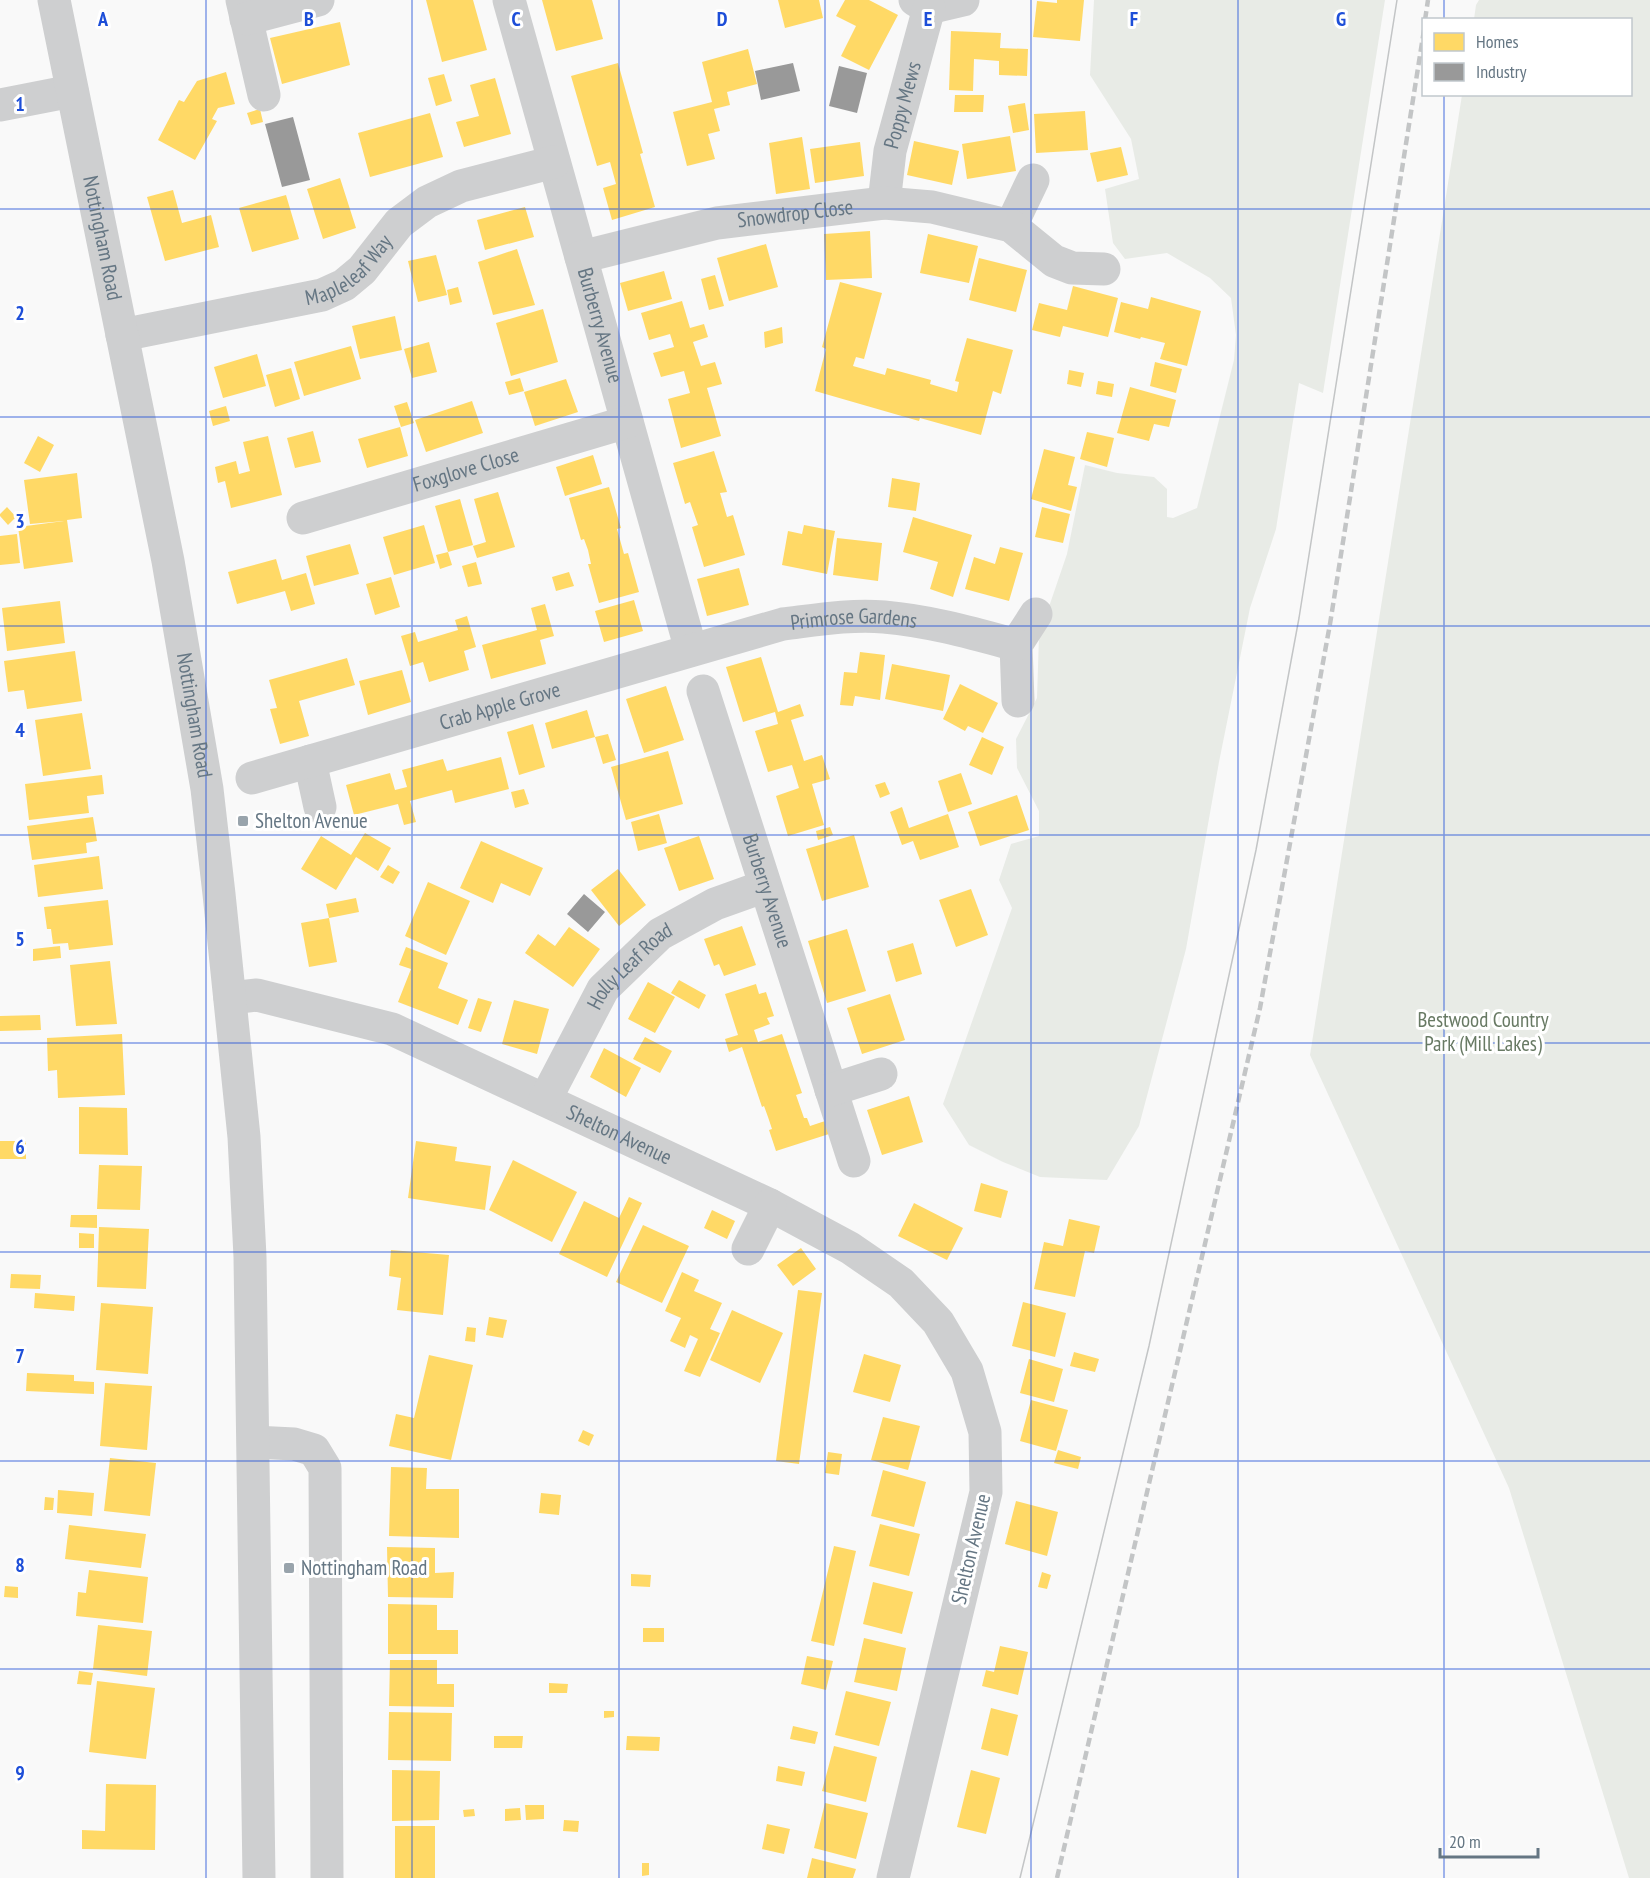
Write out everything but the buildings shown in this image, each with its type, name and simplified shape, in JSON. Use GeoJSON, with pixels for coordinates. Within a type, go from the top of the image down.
{"type":"FeatureCollection","features":[{"type":"Feature","properties":{"kind":"street","name":"Nottingham Road"},"geometry":{"type":"LineString","coordinates":[[54,0],[168,561],[207,789],[230,998],[244,1148],[250,1257],[259,1878]]}},
{"type":"Feature","properties":{"kind":"street"},"geometry":{"type":"LineString","coordinates":[[264,95],[244,10],[318,0]]}},
{"type":"Feature","properties":{"kind":"street","name":"Burberry Avenue"},"geometry":{"type":"LineString","coordinates":[[509,0],[691,650]]}},
{"type":"Feature","properties":{"kind":"street","name":"Poppy Mews"},"geometry":{"type":"LineString","coordinates":[[884,203],[890,151],[922,4],[963,0]]}},
{"type":"Feature","properties":{"kind":"street"},"geometry":{"type":"LineString","coordinates":[[0,105],[72,91]]}},
{"type":"Feature","properties":{"kind":"street","name":"Mapleleaf Way"},"geometry":{"type":"LineString","coordinates":[[122,335],[322,295],[344,285],[362,270],[399,223],[427,202],[461,186],[554,162]]}},
{"type":"Feature","properties":{"kind":"street"},"geometry":{"type":"LineString","coordinates":[[1011,226],[1033,180]]}},
{"type":"Feature","properties":{"kind":"street","name":"Snowdrop Close"},"geometry":{"type":"LineString","coordinates":[[581,257],[717,224],[884,203],[932,207],[1011,226],[1054,261],[1072,268],[1104,269]]}},
{"type":"Feature","properties":{"kind":"street","name":"Foxglove Close"},"geometry":{"type":"LineString","coordinates":[[303,518],[627,422]]}},
{"type":"Feature","properties":{"kind":"street"},"geometry":{"type":"LineString","coordinates":[[1018,701],[1016,645],[1036,614]]}},
{"type":"Feature","properties":{"kind":"street","name":"Primrose Gardens"},"geometry":{"type":"LineString","coordinates":[[691,650],[783,624],[830,618],[882,616],[938,624],[1016,645]]}},
{"type":"Feature","properties":{"kind":"street","name":"Crab Apple Grove"},"geometry":{"type":"LineString","coordinates":[[252,778],[691,650]]}},
{"type":"Feature","properties":{"kind":"street","name":"Burberry Avenue"},"geometry":{"type":"LineString","coordinates":[[703,691],[854,1161]]}},
{"type":"Feature","properties":{"kind":"street"},"geometry":{"type":"LineString","coordinates":[[310,761],[320,807]]}},
{"type":"Feature","properties":{"kind":"street","name":"Holly Leaf Road"},"geometry":{"type":"LineString","coordinates":[[545,1100],[603,989],[660,934],[715,904],[765,886]]}},
{"type":"Feature","properties":{"kind":"street","name":"Shelton Avenue"},"geometry":{"type":"LineString","coordinates":[[230,998],[257,995],[392,1029],[770,1205],[850,1248],[901,1283],[938,1322],[967,1371],[985,1432],[986,1492],[893,1878]]}},
{"type":"Feature","properties":{"kind":"street"},"geometry":{"type":"LineString","coordinates":[[831,1090],[881,1074]]}},
{"type":"Feature","properties":{"kind":"street"},"geometry":{"type":"LineString","coordinates":[[748,1249],[770,1205]]}},
{"type":"Feature","properties":{"kind":"street"},"geometry":{"type":"LineString","coordinates":[[254,1442],[294,1444],[314,1450],[325,1468],[327,1878]]}},
{"type":"Feature","properties":{"kind":"green space"},"geometry":{"type":"Polygon","coordinates":[[[1094,0],[1385,0],[1323,393],[1299,383],[1276,529],[1250,608],[1219,762],[1186,949],[1139,1126],[1107,1180],[1040,1177],[1003,1162],[969,1145],[943,1104],[1012,908],[999,880],[1011,844],[1039,836],[1039,811],[1017,768],[1016,739],[1037,698],[1039,636],[1067,554],[1085,465],[1117,473],[1154,477],[1167,489],[1167,517],[1173,518],[1197,508],[1234,360],[1236,335],[1231,298],[1210,278],[1167,253],[1125,259],[1113,243],[1105,189],[1139,179],[1131,139],[1090,75],[1094,0]]]}},
{"type":"Feature","properties":{"kind":"green space","name":"Bestwood Country Park (Mill Lakes)"},"geometry":{"type":"Polygon","coordinates":[[[1479,0],[1650,0],[1650,1878],[1629,1878],[1509,1488],[1310,1055],[1462,96],[1632,96],[1632,18],[1474,18],[1479,0]]]}},
{"type":"Feature","properties":{"kind":"tram line"},"geometry":{"type":"LineString","coordinates":[[1020,1878],[1149,1346],[1256,850],[1299,618],[1397,0]]}},
{"type":"Feature","properties":{"kind":"railway"},"geometry":{"type":"LineString","coordinates":[[1425,18],[1428,0]]}},
{"type":"Feature","properties":{"kind":"railway"},"geometry":{"type":"LineString","coordinates":[[1057,1878],[1260,1008],[1330,624],[1422,43]]}},
{"type":"Feature","properties":{"kind":"place","name":"Shelton Avenue"},"geometry":{"type":"Point","coordinates":[243,821]}},
{"type":"Feature","properties":{"kind":"place","name":"Nottingham Road"},"geometry":{"type":"Point","coordinates":[289,1568]}}]}
